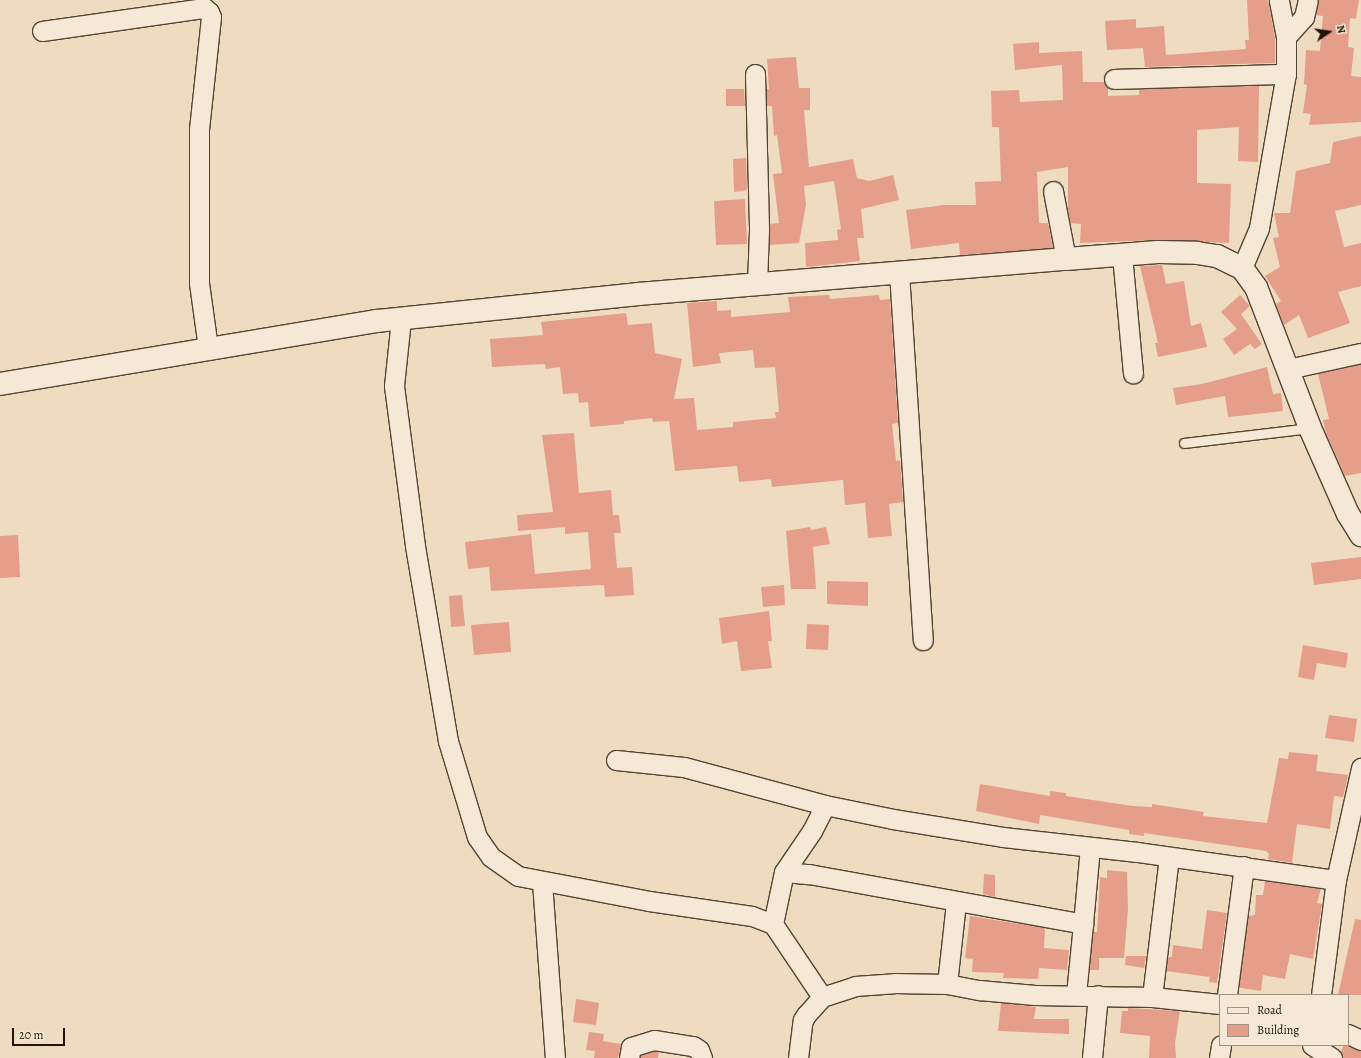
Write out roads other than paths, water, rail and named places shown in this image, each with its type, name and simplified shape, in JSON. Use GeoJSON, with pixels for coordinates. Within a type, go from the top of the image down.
{"type":"FeatureCollection","features":[{"type":"Feature","properties":{"kind":"street"},"geometry":{"type":"LineString","coordinates":[[1242,268],[1259,228],[1286,74],[1286,37],[1279,0]]}},
{"type":"Feature","properties":{"kind":"street"},"geometry":{"type":"LineString","coordinates":[[1286,37],[1304,17],[1308,0]]}},
{"type":"Feature","properties":{"kind":"street"},"geometry":{"type":"LineString","coordinates":[[42,31],[204,8],[209,12],[211,17],[199,130],[199,283],[208,348]]}},
{"type":"Feature","properties":{"kind":"street"},"geometry":{"type":"LineString","coordinates":[[755,74],[759,230],[757,284]]}},
{"type":"Feature","properties":{"kind":"street"},"geometry":{"type":"LineString","coordinates":[[1114,79],[1286,74]]}},
{"type":"Feature","properties":{"kind":"street"},"geometry":{"type":"LineString","coordinates":[[1053,191],[1066,258]]}},
{"type":"Feature","properties":{"kind":"street"},"geometry":{"type":"LineString","coordinates":[[0,384],[208,348],[401,319],[757,284],[1066,258],[1158,252],[1217,256],[1242,268],[1256,287],[1310,428],[1348,514],[1361,535]]}},
{"type":"Feature","properties":{"kind":"street"},"geometry":{"type":"LineString","coordinates":[[1122,255],[1133,372]]}},
{"type":"Feature","properties":{"kind":"street"},"geometry":{"type":"LineString","coordinates":[[899,272],[923,640]]}},
{"type":"Feature","properties":{"kind":"street"},"geometry":{"type":"LineString","coordinates":[[401,319],[394,386],[415,546],[454,763],[477,838],[491,857],[518,876],[542,882],[752,916],[773,924],[822,997]]}},
{"type":"Feature","properties":{"kind":"street"},"geometry":{"type":"LineString","coordinates":[[1288,369],[1361,352]]}},
{"type":"Feature","properties":{"kind":"street"},"geometry":{"type":"LineString","coordinates":[[616,760],[684,767],[825,805],[940,827],[1244,866],[1336,880]]}},
{"type":"Feature","properties":{"kind":"street"},"geometry":{"type":"LineString","coordinates":[[1321,994],[1336,880],[1361,768]]}},
{"type":"Feature","properties":{"kind":"street"},"geometry":{"type":"LineString","coordinates":[[773,924],[784,872],[812,831],[825,805]]}},
{"type":"Feature","properties":{"kind":"street"},"geometry":{"type":"LineString","coordinates":[[1076,994],[1090,847]]}},
{"type":"Feature","properties":{"kind":"street"},"geometry":{"type":"LineString","coordinates":[[1152,997],[1168,857]]}},
{"type":"Feature","properties":{"kind":"street"},"geometry":{"type":"LineString","coordinates":[[1227,994],[1244,866]]}},
{"type":"Feature","properties":{"kind":"street"},"geometry":{"type":"LineString","coordinates":[[784,872],[809,874],[956,903],[1023,911],[1083,924]]}},
{"type":"Feature","properties":{"kind":"street"},"geometry":{"type":"LineString","coordinates":[[542,882],[555,1058]]}},
{"type":"Feature","properties":{"kind":"street"},"geometry":{"type":"LineString","coordinates":[[947,984],[956,903]]}},
{"type":"Feature","properties":{"kind":"street"},"geometry":{"type":"LineString","coordinates":[[798,1058],[803,1020],[822,997],[855,986],[894,983],[947,984],[979,990],[1035,995],[1076,994],[1152,997],[1219,1004]]}},
{"type":"Feature","properties":{"kind":"street"},"geometry":{"type":"LineString","coordinates":[[1092,1058],[1098,995]]}},
{"type":"Feature","properties":{"kind":"street"},"geometry":{"type":"LineString","coordinates":[[1349,1034],[1361,1040]]}},
{"type":"Feature","properties":{"kind":"street"},"geometry":{"type":"LineString","coordinates":[[629,1058],[631,1047],[654,1040],[693,1046],[699,1050],[702,1058]]}},
{"type":"Feature","properties":{"kind":"street"},"geometry":{"type":"LineString","coordinates":[[1219,1058],[1221,1046]]}},
{"type":"Feature","properties":{"kind":"street"},"geometry":{"type":"LineString","coordinates":[[1311,1050],[1332,1058]]}},
{"type":"Feature","properties":{"kind":"lane"},"geometry":{"type":"LineString","coordinates":[[1184,443],[1310,428]]}}]}
